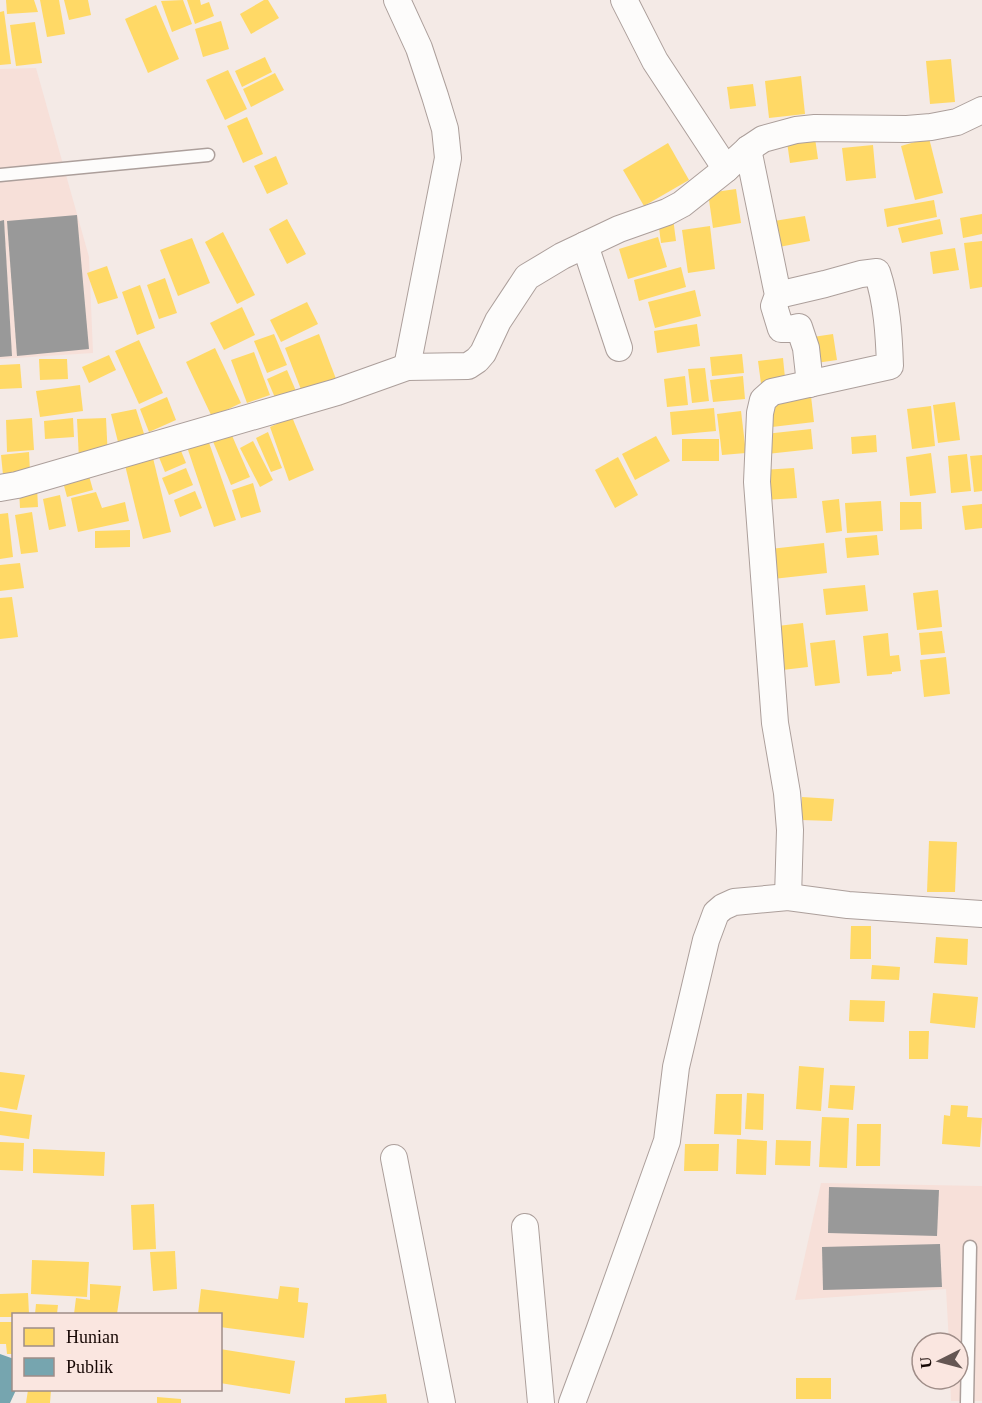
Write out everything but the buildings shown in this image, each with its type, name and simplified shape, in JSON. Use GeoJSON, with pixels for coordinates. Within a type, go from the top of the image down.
{"type":"FeatureCollection","features":[{"type":"Feature","properties":{"kind":"street"},"geometry":{"type":"LineString","coordinates":[[397,0],[419,48],[435,96],[444,129],[448,158],[407,367]]}},
{"type":"Feature","properties":{"kind":"street"},"geometry":{"type":"LineString","coordinates":[[624,0],[655,61],[726,169]]}},
{"type":"Feature","properties":{"kind":"street"},"geometry":{"type":"LineString","coordinates":[[0,488],[337,392],[407,367],[468,366],[483,353],[498,321],[528,278],[562,256],[619,229],[667,212],[682,204],[763,139],[796,130],[815,128],[931,127],[957,122],[982,110]]}},
{"type":"Feature","properties":{"kind":"street"},"geometry":{"type":"LineString","coordinates":[[748,149],[778,295],[774,306],[781,328],[799,327],[806,348],[810,384]]}},
{"type":"Feature","properties":{"kind":"street"},"geometry":{"type":"LineString","coordinates":[[585,245],[619,348]]}},
{"type":"Feature","properties":{"kind":"street"},"geometry":{"type":"LineString","coordinates":[[778,295],[877,272],[882,289],[890,366],[772,392],[763,400],[760,413],[757,482],[775,723],[787,793],[790,830],[788,897]]}},
{"type":"Feature","properties":{"kind":"street"},"geometry":{"type":"LineString","coordinates":[[572,1403],[667,1141],[676,1067],[706,940],[716,913],[734,902],[788,897],[848,905],[982,914]]}},
{"type":"Feature","properties":{"kind":"street"},"geometry":{"type":"LineString","coordinates":[[394,1158],[442,1403]]}},
{"type":"Feature","properties":{"kind":"street"},"geometry":{"type":"LineString","coordinates":[[525,1227],[540,1403]]}},
{"type":"Feature","properties":{"kind":"lane"},"geometry":{"type":"LineString","coordinates":[[0,175],[208,155]]}},
{"type":"Feature","properties":{"kind":"lane"},"geometry":{"type":"LineString","coordinates":[[967,1403],[970,1247]]}},
{"type":"Feature","properties":{"kind":"shaded area"},"geometry":{"type":"Polygon","coordinates":[[[36,68],[89,257],[93,353],[0,359],[0,69],[36,68]]]}},
{"type":"Feature","properties":{"kind":"shaded area"},"geometry":{"type":"Polygon","coordinates":[[[821,1183],[982,1186],[982,1401],[951,1401],[951,1391],[970,1391],[970,1331],[948,1331],[946,1289],[795,1300],[821,1183]]]}}]}
